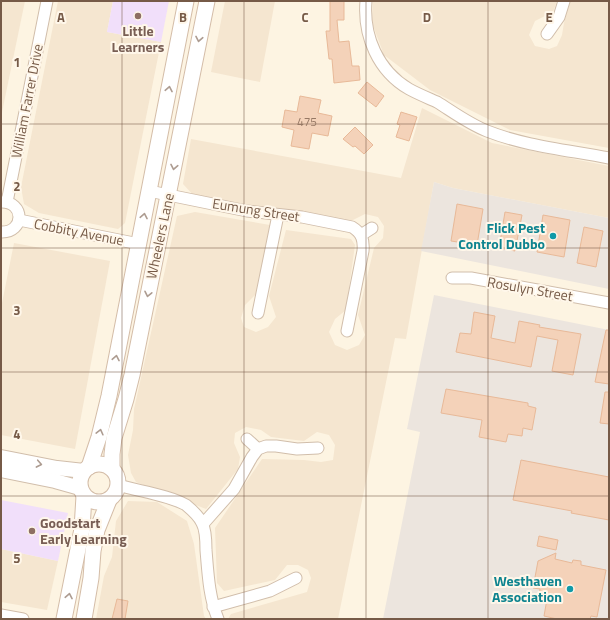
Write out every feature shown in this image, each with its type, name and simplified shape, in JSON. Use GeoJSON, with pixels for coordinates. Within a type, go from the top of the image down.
{"type":"FeatureCollection","features":[{"type":"Feature","properties":{"kind":"main road","name":"Wheelers Lane"},"geometry":{"type":"LineString","coordinates":[[86,469],[99,437],[104,416],[186,1]]}},
{"type":"Feature","properties":{"kind":"main road","name":"Wheelers Lane"},"geometry":{"type":"LineString","coordinates":[[112,469],[114,438],[132,375],[207,1]]}},
{"type":"Feature","properties":{"kind":"main road"},"geometry":{"type":"LineString","coordinates":[[64,619],[82,530],[81,476],[86,469],[95,464],[101,464],[112,469],[118,479],[118,485],[117,491],[109,500],[97,530],[84,619]]}},
{"type":"Feature","properties":{"kind":"main road"},"geometry":{"type":"LineString","coordinates":[[82,492],[88,499],[99,503],[109,500]]}},
{"type":"Feature","properties":{"kind":"street","name":"William Farrer Drive"},"geometry":{"type":"LineString","coordinates":[[4,202],[47,1]]}},
{"type":"Feature","properties":{"kind":"street"},"geometry":{"type":"LineString","coordinates":[[366,1],[365,9],[367,28],[371,46],[379,61],[393,77],[409,89],[442,105],[485,131],[506,138],[609,158]]}},
{"type":"Feature","properties":{"kind":"street"},"geometry":{"type":"LineString","coordinates":[[546,34],[559,17],[564,1]]}},
{"type":"Feature","properties":{"kind":"street","name":"Eumung Street"},"geometry":{"type":"LineString","coordinates":[[149,191],[168,196],[278,215],[302,217],[352,227],[361,235]]}},
{"type":"Feature","properties":{"kind":"street"},"geometry":{"type":"LineString","coordinates":[[1,232],[10,231],[19,220],[19,215],[15,206],[4,202]]}},
{"type":"Feature","properties":{"kind":"street"},"geometry":{"type":"LineString","coordinates":[[258,313],[278,215]]}},
{"type":"Feature","properties":{"kind":"street","name":"Cobbity Avenue"},"geometry":{"type":"LineString","coordinates":[[19,220],[139,244]]}},
{"type":"Feature","properties":{"kind":"street"},"geometry":{"type":"LineString","coordinates":[[347,332],[363,251],[364,243],[361,235],[372,228]]}},
{"type":"Feature","properties":{"kind":"street","name":"Rosulyn Street"},"geometry":{"type":"LineString","coordinates":[[452,278],[471,278],[609,303]]}},
{"type":"Feature","properties":{"kind":"street"},"geometry":{"type":"LineString","coordinates":[[247,439],[258,449]]}},
{"type":"Feature","properties":{"kind":"street"},"geometry":{"type":"LineString","coordinates":[[203,524],[234,489],[258,449],[266,446],[297,449],[318,448]]}},
{"type":"Feature","properties":{"kind":"street"},"geometry":{"type":"LineString","coordinates":[[1,457],[57,468],[86,469]]}},
{"type":"Feature","properties":{"kind":"street"},"geometry":{"type":"LineString","coordinates":[[1,470],[54,481],[82,492]]}},
{"type":"Feature","properties":{"kind":"street"},"geometry":{"type":"LineString","coordinates":[[118,485],[173,499],[186,506],[196,514],[203,524],[210,593],[213,607],[218,619]]}},
{"type":"Feature","properties":{"kind":"street"},"geometry":{"type":"LineString","coordinates":[[213,607],[270,591],[296,578]]}},
{"type":"Feature","properties":{"kind":"street"},"geometry":{"type":"LineString","coordinates":[[1,614],[23,619]]}},
{"type":"Feature","properties":{"kind":"shaded area"},"geometry":{"type":"Polygon","coordinates":[[[1,1],[25,1],[1,117],[1,1]]]}},
{"type":"Feature","properties":{"kind":"shaded area"},"geometry":{"type":"Polygon","coordinates":[[[58,1],[113,1],[107,32],[161,42],[125,223],[118,229],[39,213],[24,204],[21,187],[58,1]]]}},
{"type":"Feature","properties":{"kind":"shaded area","name":"Little Learners"},"geometry":{"type":"Polygon","coordinates":[[[113,1],[169,1],[161,42],[107,32],[113,1]]]}},
{"type":"Feature","properties":{"kind":"shaded area"},"geometry":{"type":"Polygon","coordinates":[[[225,1],[275,1],[260,82],[211,72],[225,1]]]}},
{"type":"Feature","properties":{"kind":"shaded area"},"geometry":{"type":"Polygon","coordinates":[[[373,1],[557,1],[553,12],[535,21],[529,35],[535,46],[549,49],[557,46],[562,35],[570,1],[609,1],[609,148],[510,130],[430,90],[384,55],[372,23],[373,1]]]}},
{"type":"Feature","properties":{"kind":"shaded area"},"geometry":{"type":"Polygon","coordinates":[[[422,108],[492,143],[609,166],[609,218],[453,188],[434,182],[406,339],[395,338],[338,619],[228,619],[231,614],[307,592],[311,578],[308,570],[298,565],[287,565],[275,580],[224,591],[217,583],[215,528],[262,459],[321,462],[333,460],[335,445],[329,435],[317,432],[304,441],[271,437],[261,430],[246,427],[235,433],[234,443],[240,457],[238,469],[206,509],[136,482],[131,473],[128,455],[133,430],[134,409],[177,216],[195,212],[270,225],[259,291],[245,305],[241,318],[244,327],[256,332],[268,327],[276,317],[269,296],[286,230],[351,239],[355,245],[346,310],[335,319],[329,332],[335,345],[347,350],[359,345],[365,335],[358,315],[374,248],[383,238],[384,226],[378,217],[365,214],[349,222],[195,197],[183,184],[191,139],[401,178],[422,108]]]}},
{"type":"Feature","properties":{"kind":"shaded area"},"geometry":{"type":"Polygon","coordinates":[[[434,182],[453,188],[609,218],[609,289],[421,251],[434,182]]]}},
{"type":"Feature","properties":{"kind":"shaded area"},"geometry":{"type":"Polygon","coordinates":[[[14,243],[110,261],[75,449],[1,435],[1,308],[14,243]]]}},
{"type":"Feature","properties":{"kind":"shaded area"},"geometry":{"type":"Polygon","coordinates":[[[434,295],[609,330],[609,619],[383,619],[420,432],[407,429],[434,295]]]}},
{"type":"Feature","properties":{"kind":"shaded area","name":"Goodstart Early Learning"},"geometry":{"type":"Polygon","coordinates":[[[1,500],[68,513],[58,561],[1,549],[1,500]]]}},
{"type":"Feature","properties":{"kind":"shaded area"},"geometry":{"type":"Polygon","coordinates":[[[128,501],[157,502],[187,521],[194,544],[204,616],[206,619],[96,619],[104,576],[112,557],[116,521],[128,501]]]}},
{"type":"Feature","properties":{"kind":"shaded area"},"geometry":{"type":"Polygon","coordinates":[[[1,549],[58,561],[47,610],[1,602],[1,549]]]}},
{"type":"Feature","properties":{"kind":"building"},"geometry":{"type":"Polygon","coordinates":[[[330,1],[344,1],[344,20],[337,20],[339,42],[349,41],[352,66],[359,66],[360,80],[334,83],[332,59],[329,59],[326,31],[330,31],[330,1]]]}},
{"type":"Feature","properties":{"kind":"building"},"geometry":{"type":"Polygon","coordinates":[[[367,82],[384,96],[376,107],[358,93],[367,82]]]}},
{"type":"Feature","properties":{"kind":"building"},"geometry":{"type":"Polygon","coordinates":[[[300,96],[321,100],[318,113],[332,116],[328,136],[312,133],[309,149],[291,146],[294,130],[282,127],[285,110],[297,112],[300,96]]]}},
{"type":"Feature","properties":{"kind":"building"},"geometry":{"type":"Polygon","coordinates":[[[401,112],[417,117],[409,141],[396,137],[400,125],[397,124],[401,112]]]}},
{"type":"Feature","properties":{"kind":"building"},"geometry":{"type":"Polygon","coordinates":[[[355,127],[373,145],[364,154],[355,146],[353,147],[343,139],[355,127]]]}},
{"type":"Feature","properties":{"kind":"building"},"geometry":{"type":"Polygon","coordinates":[[[457,204],[483,209],[477,245],[451,241],[457,204]]]}},
{"type":"Feature","properties":{"kind":"building"},"geometry":{"type":"Polygon","coordinates":[[[505,212],[522,215],[515,251],[499,248],[505,212]]]}},
{"type":"Feature","properties":{"kind":"building","name":"Flick Pest Control Dubbo"},"geometry":{"type":"Polygon","coordinates":[[[543,215],[570,220],[564,257],[537,252],[543,215]]]}},
{"type":"Feature","properties":{"kind":"building"},"geometry":{"type":"Polygon","coordinates":[[[584,227],[603,231],[596,267],[577,263],[584,227]]]}},
{"type":"Feature","properties":{"kind":"building"},"geometry":{"type":"Polygon","coordinates":[[[474,312],[495,316],[491,338],[515,343],[519,321],[540,325],[539,327],[581,334],[573,375],[552,371],[558,340],[537,336],[531,367],[456,352],[460,333],[471,334],[474,312]]]}},
{"type":"Feature","properties":{"kind":"building"},"geometry":{"type":"Polygon","coordinates":[[[606,330],[609,330],[609,384],[595,382],[606,330]]]}},
{"type":"Feature","properties":{"kind":"building"},"geometry":{"type":"Polygon","coordinates":[[[446,389],[528,403],[528,406],[536,408],[532,430],[523,428],[522,436],[508,434],[506,442],[479,437],[482,420],[441,413],[446,389]]]}},
{"type":"Feature","properties":{"kind":"building"},"geometry":{"type":"Polygon","coordinates":[[[605,392],[609,392],[609,424],[600,423],[605,392]]]}},
{"type":"Feature","properties":{"kind":"building"},"geometry":{"type":"Polygon","coordinates":[[[521,460],[609,477],[609,520],[571,513],[572,511],[513,500],[521,460]]]}},
{"type":"Feature","properties":{"kind":"building"},"geometry":{"type":"Polygon","coordinates":[[[539,536],[558,540],[556,550],[537,546],[539,536]]]}},
{"type":"Feature","properties":{"kind":"building","name":"Westhaven Association"},"geometry":{"type":"Polygon","coordinates":[[[556,553],[555,559],[572,563],[573,560],[581,561],[581,565],[606,570],[597,617],[591,616],[590,619],[557,619],[544,616],[547,599],[539,597],[540,589],[533,588],[538,561],[556,553]]]}},
{"type":"Feature","properties":{"kind":"building"},"geometry":{"type":"Polygon","coordinates":[[[117,599],[128,601],[125,619],[112,619],[117,599]]]}},
{"type":"Feature","properties":{"kind":"place","name":"Little Learners"},"geometry":{"type":"Point","coordinates":[138,16]}},
{"type":"Feature","properties":{"kind":"place","name":"Flick Pest Control Dubbo"},"geometry":{"type":"Point","coordinates":[553,236]}},
{"type":"Feature","properties":{"kind":"place","name":"Goodstart Early Learning"},"geometry":{"type":"Point","coordinates":[32,531]}},
{"type":"Feature","properties":{"kind":"place","name":"Westhaven Association"},"geometry":{"type":"Point","coordinates":[570,589]}}]}
